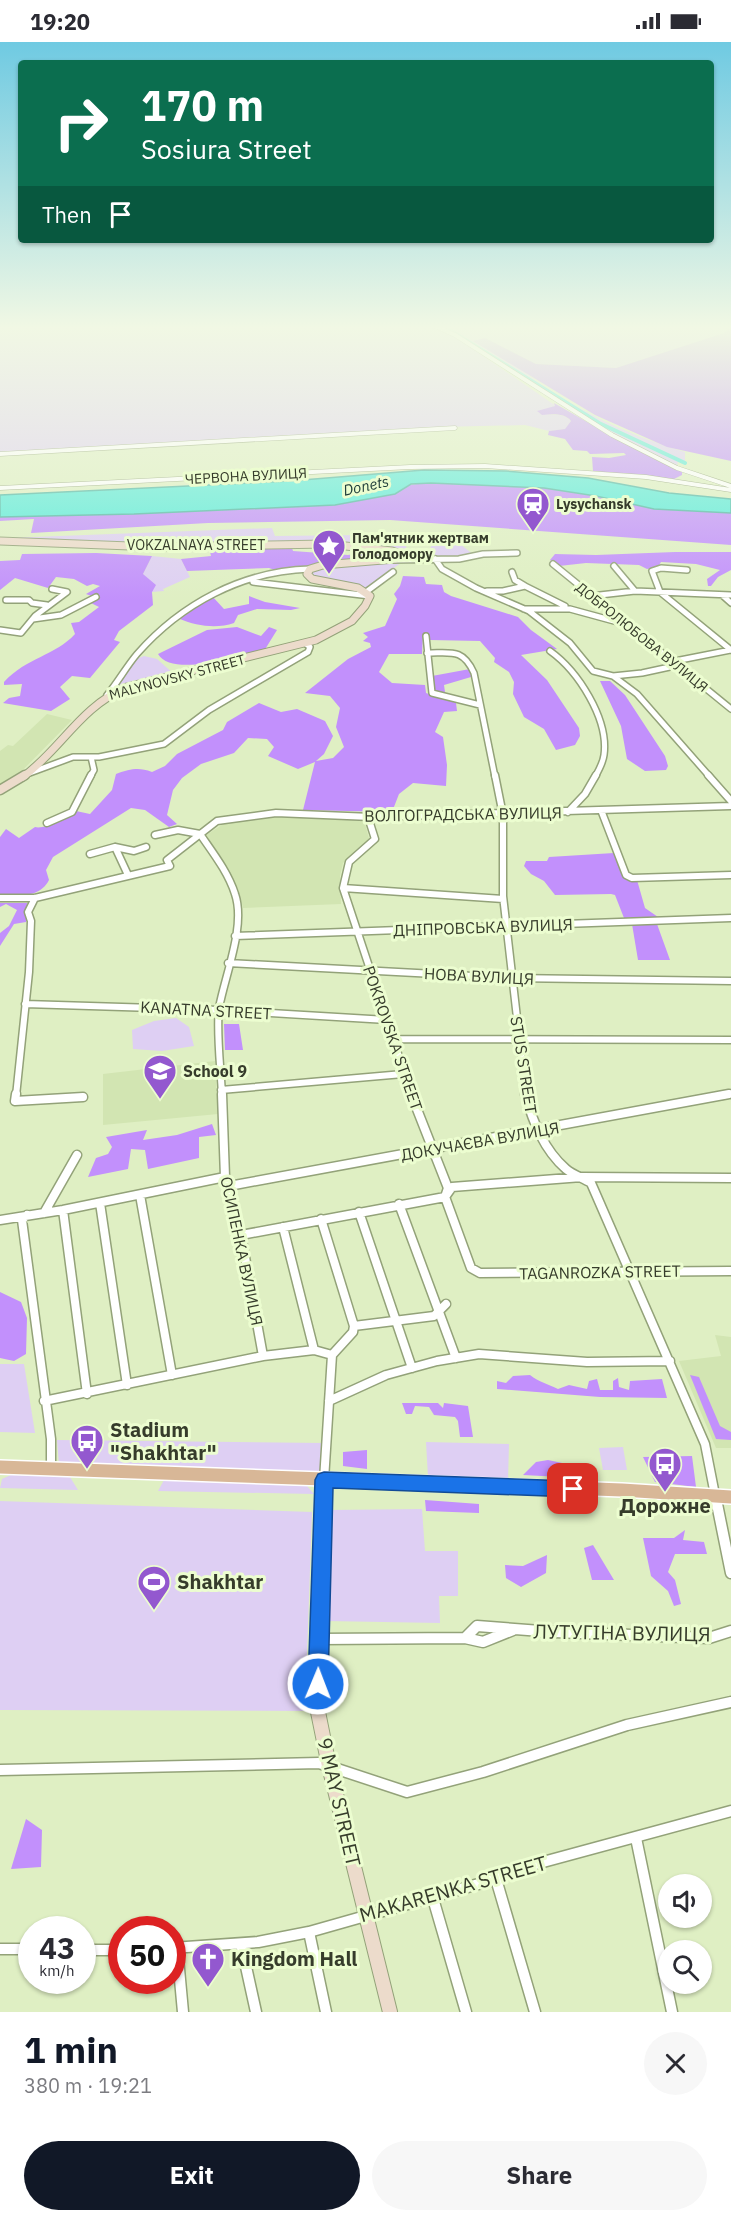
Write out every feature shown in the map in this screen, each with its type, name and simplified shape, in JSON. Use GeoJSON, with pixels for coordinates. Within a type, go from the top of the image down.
{"type":"FeatureCollection","features":[{"type":"Feature","properties":{"kind":"main road","name":"VOKZALNAYA STREET"},"geometry":{"type":"LineString","coordinates":[[0,542],[156,547],[327,544],[392,551],[403,555],[399,559],[389,560]]}},
{"type":"Feature","properties":{"kind":"main road"},"geometry":{"type":"LineString","coordinates":[[368,594],[345,585],[312,579],[308,574],[310,569],[323,565],[389,560]]}},
{"type":"Feature","properties":{"kind":"main road","name":"MALYNOVSKY STREET"},"geometry":{"type":"LineString","coordinates":[[0,790],[27,774],[94,705],[107,695],[127,687],[306,644],[334,634],[352,623],[362,611],[368,594]]}},
{"type":"Feature","properties":{"kind":"main road"},"geometry":{"type":"LineString","coordinates":[[0,1467],[731,1497]]}},
{"type":"Feature","properties":{"kind":"main road","name":"9 MAY STREET"},"geometry":{"type":"LineString","coordinates":[[324,1480],[318,1707],[329,1766],[390,2012]]}},
{"type":"Feature","properties":{"kind":"street"},"geometry":{"type":"LineString","coordinates":[[585,418],[612,435],[677,468],[731,486]]}},
{"type":"Feature","properties":{"kind":"street"},"geometry":{"type":"LineString","coordinates":[[0,454],[456,428]]}},
{"type":"Feature","properties":{"kind":"street","name":"ЧЕРВОНА ВУЛИЦЯ"},"geometry":{"type":"LineString","coordinates":[[0,489],[434,466],[485,466],[601,472],[731,490]]}},
{"type":"Feature","properties":{"kind":"street"},"geometry":{"type":"LineString","coordinates":[[389,560],[459,558],[483,554],[517,553]]}},
{"type":"Feature","properties":{"kind":"street"},"geometry":{"type":"LineString","coordinates":[[435,559],[442,569],[481,590],[529,611],[570,644],[593,671],[612,676],[642,673],[731,650]]}},
{"type":"Feature","properties":{"kind":"street","name":"ДОБРОЛЮБОВА ВУЛИЦЯ"},"geometry":{"type":"LineString","coordinates":[[553,564],[731,709]]}},
{"type":"Feature","properties":{"kind":"street"},"geometry":{"type":"LineString","coordinates":[[614,566],[635,591]]}},
{"type":"Feature","properties":{"kind":"street"},"geometry":{"type":"LineString","coordinates":[[107,695],[140,651],[184,612],[205,597],[248,581],[285,571],[310,569]]}},
{"type":"Feature","properties":{"kind":"street"},"geometry":{"type":"LineString","coordinates":[[687,570],[655,569],[652,571],[660,592],[731,650]]}},
{"type":"Feature","properties":{"kind":"street"},"geometry":{"type":"LineString","coordinates":[[248,581],[368,594],[393,572]]}},
{"type":"Feature","properties":{"kind":"street"},"geometry":{"type":"LineString","coordinates":[[512,572],[515,580],[570,609],[633,627]]}},
{"type":"Feature","properties":{"kind":"street"},"geometry":{"type":"LineString","coordinates":[[481,590],[503,591],[525,586]]}},
{"type":"Feature","properties":{"kind":"street"},"geometry":{"type":"LineString","coordinates":[[0,630],[21,633],[24,626],[47,605],[67,592],[52,589]]}},
{"type":"Feature","properties":{"kind":"street"},"geometry":{"type":"LineString","coordinates":[[591,596],[635,591],[731,595]]}},
{"type":"Feature","properties":{"kind":"street"},"geometry":{"type":"LineString","coordinates":[[722,595],[731,603]]}},
{"type":"Feature","properties":{"kind":"street"},"geometry":{"type":"LineString","coordinates":[[33,619],[62,615],[96,597]]}},
{"type":"Feature","properties":{"kind":"street"},"geometry":{"type":"LineString","coordinates":[[6,600],[28,600],[32,603],[47,605]]}},
{"type":"Feature","properties":{"kind":"street"},"geometry":{"type":"LineString","coordinates":[[523,609],[570,609]]}},
{"type":"Feature","properties":{"kind":"street"},"geometry":{"type":"LineString","coordinates":[[426,636],[432,693],[444,694],[460,702],[480,705]]}},
{"type":"Feature","properties":{"kind":"street"},"geometry":{"type":"LineString","coordinates":[[27,774],[73,757],[91,757],[164,744],[209,710],[308,652],[310,647],[306,644]]}},
{"type":"Feature","properties":{"kind":"street"},"geometry":{"type":"LineString","coordinates":[[550,651],[579,678],[600,729],[604,746],[601,762],[585,793],[568,812]]}},
{"type":"Feature","properties":{"kind":"street","name":"STUS STREET"},"geometry":{"type":"LineString","coordinates":[[427,653],[458,653],[472,667],[503,814],[503,899],[511,978],[525,1093],[536,1131],[568,1171],[591,1183],[630,1270],[705,1444],[731,1573]]}},
{"type":"Feature","properties":{"kind":"street"},"geometry":{"type":"LineString","coordinates":[[612,676],[637,694],[731,801]]}},
{"type":"Feature","properties":{"kind":"street"},"geometry":{"type":"LineString","coordinates":[[46,823],[72,812],[94,770],[91,757]]}},
{"type":"Feature","properties":{"kind":"street","name":"ВОЛГОГРАДСЬКА ВУЛИЦЯ"},"geometry":{"type":"LineString","coordinates":[[200,834],[217,822],[276,813],[368,817],[731,807]]}},
{"type":"Feature","properties":{"kind":"street"},"geometry":{"type":"LineString","coordinates":[[601,810],[626,875],[632,878],[731,875]]}},
{"type":"Feature","properties":{"kind":"street"},"geometry":{"type":"LineString","coordinates":[[368,817],[375,839],[372,844],[358,852],[349,861],[342,888],[503,899]]}},
{"type":"Feature","properties":{"kind":"street"},"geometry":{"type":"LineString","coordinates":[[155,836],[168,831],[186,830],[200,834]]}},
{"type":"Feature","properties":{"kind":"street"},"geometry":{"type":"LineString","coordinates":[[0,898],[35,898],[170,866],[167,860],[200,834]]}},
{"type":"Feature","properties":{"kind":"street","name":"ОСИПЕНКА ВУЛИЦЯ"},"geometry":{"type":"LineString","coordinates":[[200,834],[217,856],[235,893],[238,906],[235,936],[219,1010],[225,1177],[241,1235],[263,1356]]}},
{"type":"Feature","properties":{"kind":"street"},"geometry":{"type":"LineString","coordinates":[[90,854],[115,848],[134,851],[146,847]]}},
{"type":"Feature","properties":{"kind":"street"},"geometry":{"type":"LineString","coordinates":[[115,848],[128,875]]}},
{"type":"Feature","properties":{"kind":"street","name":"POKROVSKA STREET"},"geometry":{"type":"LineString","coordinates":[[342,888],[403,1074],[448,1188],[445,1197],[471,1268]]}},
{"type":"Feature","properties":{"kind":"street"},"geometry":{"type":"LineString","coordinates":[[35,898],[28,912],[31,921],[15,1101],[83,1097]]}},
{"type":"Feature","properties":{"kind":"street","name":"ДНІПРОВСЬКА ВУЛИЦЯ"},"geometry":{"type":"LineString","coordinates":[[235,936],[731,918]]}},
{"type":"Feature","properties":{"kind":"street","name":"НОВА ВУЛИЦЯ"},"geometry":{"type":"LineString","coordinates":[[228,963],[511,978],[731,981]]}},
{"type":"Feature","properties":{"kind":"street","name":"KANATNA STREET"},"geometry":{"type":"LineString","coordinates":[[25,1004],[219,1010],[387,1020]]}},
{"type":"Feature","properties":{"kind":"street"},"geometry":{"type":"LineString","coordinates":[[393,1039],[731,1040]]}},
{"type":"Feature","properties":{"kind":"street"},"geometry":{"type":"LineString","coordinates":[[221,1090],[403,1074]]}},
{"type":"Feature","properties":{"kind":"street","name":"ДОКУЧАЄВА ВУЛИЦЯ"},"geometry":{"type":"LineString","coordinates":[[229,1186],[731,1094]]}},
{"type":"Feature","properties":{"kind":"street"},"geometry":{"type":"LineString","coordinates":[[44,1213],[78,1155]]}},
{"type":"Feature","properties":{"kind":"street"},"geometry":{"type":"LineString","coordinates":[[0,1220],[100,1203],[225,1177]]}},
{"type":"Feature","properties":{"kind":"street"},"geometry":{"type":"LineString","coordinates":[[241,1235],[445,1197],[452,1187],[582,1177],[731,1178]]}},
{"type":"Feature","properties":{"kind":"street"},"geometry":{"type":"LineString","coordinates":[[140,1194],[172,1375]]}},
{"type":"Feature","properties":{"kind":"street"},"geometry":{"type":"LineString","coordinates":[[100,1203],[127,1384]]}},
{"type":"Feature","properties":{"kind":"street"},"geometry":{"type":"LineString","coordinates":[[399,1204],[456,1358]]}},
{"type":"Feature","properties":{"kind":"street"},"geometry":{"type":"LineString","coordinates":[[63,1210],[87,1394]]}},
{"type":"Feature","properties":{"kind":"street"},"geometry":{"type":"LineString","coordinates":[[359,1212],[412,1368]]}},
{"type":"Feature","properties":{"kind":"street"},"geometry":{"type":"LineString","coordinates":[[27,1215],[22,1220],[44,1401],[51,1439],[51,1469]]}},
{"type":"Feature","properties":{"kind":"street"},"geometry":{"type":"LineString","coordinates":[[321,1220],[354,1326],[353,1332],[332,1355],[324,1480]]}},
{"type":"Feature","properties":{"kind":"street"},"geometry":{"type":"LineString","coordinates":[[283,1227],[314,1350]]}},
{"type":"Feature","properties":{"kind":"street","name":"TAGANROZKA STREET"},"geometry":{"type":"LineString","coordinates":[[471,1268],[480,1273],[630,1270],[731,1271]]}},
{"type":"Feature","properties":{"kind":"street"},"geometry":{"type":"LineString","coordinates":[[354,1326],[434,1316],[446,1304]]}},
{"type":"Feature","properties":{"kind":"street"},"geometry":{"type":"LineString","coordinates":[[44,1401],[263,1356],[314,1350],[332,1355]]}},
{"type":"Feature","properties":{"kind":"street"},"geometry":{"type":"LineString","coordinates":[[329,1401],[386,1375],[479,1354],[587,1362],[670,1361]]}},
{"type":"Feature","properties":{"kind":"street","name":"ЛУТУГІНА ВУЛИЦЯ"},"geometry":{"type":"LineString","coordinates":[[465,1638],[477,1626],[496,1626],[513,1630],[709,1638],[731,1631]]}},
{"type":"Feature","properties":{"kind":"street","name":"ЛУТУГІНА ВУЛИЦЯ"},"geometry":{"type":"LineString","coordinates":[[319,1639],[465,1638],[472,1642],[492,1640],[513,1630]]}},
{"type":"Feature","properties":{"kind":"street"},"geometry":{"type":"LineString","coordinates":[[0,1770],[319,1763],[407,1792],[483,1772],[627,1725],[731,1702]]}},
{"type":"Feature","properties":{"kind":"street","name":"MAKARENKA STREET"},"geometry":{"type":"LineString","coordinates":[[186,1946],[241,1944],[309,1932],[432,1895],[496,1879],[532,1865],[731,1811]]}},
{"type":"Feature","properties":{"kind":"street"},"geometry":{"type":"LineString","coordinates":[[636,1838],[672,2012]]}},
{"type":"Feature","properties":{"kind":"street"},"geometry":{"type":"LineString","coordinates":[[496,1879],[535,2012]]}},
{"type":"Feature","properties":{"kind":"street"},"geometry":{"type":"LineString","coordinates":[[432,1895],[465,2012]]}},
{"type":"Feature","properties":{"kind":"street"},"geometry":{"type":"LineString","coordinates":[[309,1932],[326,2012]]}},
{"type":"Feature","properties":{"kind":"street"},"geometry":{"type":"LineString","coordinates":[[241,1944],[256,2012]]}},
{"type":"Feature","properties":{"kind":"street"},"geometry":{"type":"LineString","coordinates":[[0,1949],[18,1949]]}},
{"type":"Feature","properties":{"kind":"street"},"geometry":{"type":"LineString","coordinates":[[181,1994],[183,2012]]}},
{"type":"Feature","properties":{"kind":"shaded area"},"geometry":{"type":"Polygon","coordinates":[[[0,418],[567,418],[571,421],[565,429],[549,431],[525,425],[441,427],[0,452],[0,418]]]}},
{"type":"Feature","properties":{"kind":"shaded area"},"geometry":{"type":"Polygon","coordinates":[[[568,418],[580,418],[682,472],[682,475],[674,479],[593,471],[592,457],[609,458],[626,455],[624,453],[590,454],[587,451],[573,450],[565,439],[548,435],[549,431],[565,429],[571,421],[568,418]]]}},
{"type":"Feature","properties":{"kind":"shaded area"},"geometry":{"type":"Polygon","coordinates":[[[585,418],[599,418],[623,430],[685,452],[685,462],[678,461],[677,466],[585,418]]]}},
{"type":"Feature","properties":{"kind":"shaded area"},"geometry":{"type":"Polygon","coordinates":[[[602,418],[731,418],[731,461],[667,447],[602,418]]]}},
{"type":"Feature","properties":{"kind":"shaded area"},"geometry":{"type":"Polygon","coordinates":[[[426,483],[544,488],[596,496],[654,509],[731,513],[731,545],[390,520],[208,523],[31,533],[34,519],[0,521],[0,517],[13,516],[134,514],[335,505],[395,494],[408,485],[426,483]]]}},
{"type":"Feature","properties":{"kind":"shaded area"},"geometry":{"type":"Polygon","coordinates":[[[272,528],[275,536],[362,535],[403,539],[407,549],[155,545],[7,538],[272,528]]]}},
{"type":"Feature","properties":{"kind":"shaded area"},"geometry":{"type":"Polygon","coordinates":[[[460,544],[474,555],[430,557],[429,550],[432,545],[460,544]]]}},
{"type":"Feature","properties":{"kind":"shaded area"},"geometry":{"type":"Polygon","coordinates":[[[291,545],[293,551],[348,555],[374,551],[383,555],[400,556],[275,570],[269,568],[187,571],[181,559],[211,556],[209,547],[291,545]]]}},
{"type":"Feature","properties":{"kind":"shaded area"},"geometry":{"type":"Polygon","coordinates":[[[731,552],[731,570],[708,586],[707,579],[720,570],[696,564],[661,562],[658,567],[647,569],[639,565],[586,563],[559,566],[550,560],[555,554],[731,552]]]}},
{"type":"Feature","properties":{"kind":"shaded area"},"geometry":{"type":"Polygon","coordinates":[[[96,553],[152,556],[143,574],[156,585],[152,592],[153,605],[119,631],[114,640],[120,642],[90,678],[72,676],[60,687],[70,699],[51,711],[3,703],[9,698],[20,696],[22,684],[4,685],[4,682],[22,667],[67,641],[75,634],[71,623],[79,622],[99,607],[89,602],[97,598],[86,594],[100,586],[93,584],[87,586],[74,579],[56,577],[48,588],[15,578],[0,590],[0,561],[20,560],[22,554],[96,553]]]}},
{"type":"Feature","properties":{"kind":"shaded area"},"geometry":{"type":"Polygon","coordinates":[[[152,556],[181,559],[190,577],[163,589],[164,591],[152,592],[148,579],[143,574],[152,556]]]}},
{"type":"Feature","properties":{"kind":"shaded area"},"geometry":{"type":"Polygon","coordinates":[[[402,562],[364,590],[316,578],[310,573],[316,568],[402,562]]]}},
{"type":"Feature","properties":{"kind":"shaded area"},"geometry":{"type":"Polygon","coordinates":[[[403,576],[424,577],[426,584],[442,585],[444,592],[451,596],[518,617],[531,630],[557,649],[521,655],[547,680],[579,728],[580,736],[575,745],[556,750],[544,729],[524,717],[513,694],[514,682],[509,672],[494,662],[495,658],[480,641],[430,640],[428,634],[423,634],[422,654],[389,654],[379,672],[392,683],[425,685],[426,693],[456,703],[457,711],[444,712],[435,732],[443,737],[447,765],[446,786],[413,783],[399,794],[392,812],[303,810],[315,762],[298,769],[268,756],[274,747],[267,739],[248,738],[234,753],[201,764],[182,778],[173,790],[167,815],[177,824],[169,827],[145,810],[131,808],[53,857],[46,870],[49,880],[40,890],[28,895],[0,895],[0,837],[6,829],[19,838],[35,827],[50,825],[76,811],[90,814],[112,790],[116,774],[134,769],[152,772],[165,766],[177,754],[223,730],[227,722],[259,703],[281,712],[297,709],[325,721],[333,736],[324,754],[316,761],[333,758],[344,747],[336,727],[340,708],[330,696],[305,693],[348,659],[371,647],[370,643],[363,641],[368,637],[363,633],[385,626],[397,599],[394,594],[403,576]]]}},
{"type":"Feature","properties":{"kind":"shaded area"},"geometry":{"type":"Polygon","coordinates":[[[212,596],[224,609],[249,604],[249,596],[265,602],[300,608],[257,609],[238,615],[234,623],[221,626],[200,625],[180,619],[212,596]]]}},
{"type":"Feature","properties":{"kind":"shaded area"},"geometry":{"type":"Polygon","coordinates":[[[237,627],[261,636],[269,627],[277,630],[264,651],[224,660],[192,665],[177,664],[166,661],[158,654],[207,630],[237,627]]]}},
{"type":"Feature","properties":{"kind":"shaded area"},"geometry":{"type":"Polygon","coordinates":[[[144,656],[157,659],[174,674],[114,689],[131,661],[144,656]]]}},
{"type":"Feature","properties":{"kind":"shaded area"},"geometry":{"type":"Polygon","coordinates":[[[470,669],[471,677],[444,685],[445,692],[434,692],[432,676],[470,669]]]}},
{"type":"Feature","properties":{"kind":"shaded area"},"geometry":{"type":"Polygon","coordinates":[[[600,681],[610,681],[625,695],[665,756],[668,766],[666,770],[645,771],[627,759],[621,726],[600,681]]]}},
{"type":"Feature","properties":{"kind":"shaded area"},"geometry":{"type":"Polygon","coordinates":[[[47,714],[72,720],[17,776],[0,785],[0,751],[8,745],[13,746],[47,714]]]}},
{"type":"Feature","properties":{"kind":"shaded area"},"geometry":{"type":"Polygon","coordinates":[[[271,816],[364,820],[370,842],[356,850],[343,863],[340,876],[341,904],[243,908],[238,889],[227,867],[205,836],[223,824],[271,816]]]}},
{"type":"Feature","properties":{"kind":"shaded area"},"geometry":{"type":"Polygon","coordinates":[[[614,853],[623,875],[637,880],[645,908],[658,917],[624,918],[615,895],[611,894],[555,895],[544,881],[531,874],[524,866],[526,861],[547,861],[549,857],[614,853]]]}},
{"type":"Feature","properties":{"kind":"shaded area"},"geometry":{"type":"Polygon","coordinates":[[[0,903],[27,903],[26,922],[14,924],[0,946],[0,933],[9,926],[17,910],[6,904],[0,907],[0,903]]]}},
{"type":"Feature","properties":{"kind":"shaded area"},"geometry":{"type":"Polygon","coordinates":[[[632,924],[657,924],[670,960],[638,960],[632,924]]]}},
{"type":"Feature","properties":{"kind":"shaded area"},"geometry":{"type":"Polygon","coordinates":[[[176,1018],[189,1027],[194,1046],[162,1051],[133,1049],[132,1030],[154,1021],[176,1018]]]}},
{"type":"Feature","properties":{"kind":"shaded area"},"geometry":{"type":"Polygon","coordinates":[[[224,1024],[239,1024],[243,1050],[225,1050],[224,1024]]]}},
{"type":"Feature","properties":{"kind":"shaded area","name":"School 9"},"geometry":{"type":"Polygon","coordinates":[[[215,1061],[218,1114],[103,1125],[103,1074],[215,1061]]]}},
{"type":"Feature","properties":{"kind":"shaded area"},"geometry":{"type":"Polygon","coordinates":[[[212,1124],[216,1135],[199,1137],[199,1158],[148,1169],[145,1150],[131,1149],[128,1169],[88,1177],[96,1158],[108,1154],[112,1147],[106,1137],[147,1130],[143,1140],[177,1135],[212,1124]]]}},
{"type":"Feature","properties":{"kind":"shaded area"},"geometry":{"type":"Polygon","coordinates":[[[0,1292],[21,1302],[27,1318],[26,1354],[14,1361],[0,1358],[0,1292]]]}},
{"type":"Feature","properties":{"kind":"shaded area"},"geometry":{"type":"Polygon","coordinates":[[[715,1335],[731,1337],[731,1448],[716,1448],[679,1361],[721,1356],[715,1335]]]}},
{"type":"Feature","properties":{"kind":"shaded area"},"geometry":{"type":"Polygon","coordinates":[[[0,1364],[24,1364],[35,1433],[0,1432],[0,1364]]]}},
{"type":"Feature","properties":{"kind":"shaded area"},"geometry":{"type":"Polygon","coordinates":[[[530,1375],[558,1389],[569,1385],[587,1389],[589,1381],[597,1379],[600,1390],[613,1390],[613,1381],[618,1378],[619,1387],[629,1390],[630,1381],[662,1379],[667,1398],[600,1397],[497,1389],[497,1381],[506,1383],[513,1376],[530,1375]]]}},
{"type":"Feature","properties":{"kind":"shaded area"},"geometry":{"type":"Polygon","coordinates":[[[690,1375],[699,1377],[720,1426],[731,1432],[731,1440],[716,1439],[690,1375]]]}},
{"type":"Feature","properties":{"kind":"shaded area"},"geometry":{"type":"Polygon","coordinates":[[[402,1403],[438,1403],[443,1408],[444,1403],[468,1406],[473,1437],[460,1437],[458,1421],[455,1417],[434,1415],[429,1407],[415,1406],[412,1414],[406,1414],[402,1403]]]}},
{"type":"Feature","properties":{"kind":"shaded area"},"geometry":{"type":"Polygon","coordinates":[[[57,1440],[324,1443],[322,1473],[59,1465],[57,1440]]]}},
{"type":"Feature","properties":{"kind":"shaded area"},"geometry":{"type":"Polygon","coordinates":[[[426,1442],[509,1444],[508,1481],[428,1477],[426,1442]]]}},
{"type":"Feature","properties":{"kind":"shaded area"},"geometry":{"type":"Polygon","coordinates":[[[623,1447],[627,1470],[603,1470],[599,1448],[623,1447]]]}},
{"type":"Feature","properties":{"kind":"shaded area"},"geometry":{"type":"Polygon","coordinates":[[[367,1450],[367,1469],[343,1466],[343,1452],[367,1450]]]}},
{"type":"Feature","properties":{"kind":"shaded area"},"geometry":{"type":"Polygon","coordinates":[[[692,1456],[696,1487],[655,1482],[643,1457],[692,1456]]]}},
{"type":"Feature","properties":{"kind":"shaded area"},"geometry":{"type":"Polygon","coordinates":[[[548,1460],[567,1464],[580,1478],[523,1475],[536,1462],[548,1460]]]}},
{"type":"Feature","properties":{"kind":"shaded area"},"geometry":{"type":"Polygon","coordinates":[[[13,1474],[70,1477],[78,1490],[0,1488],[2,1479],[13,1474]]]}},
{"type":"Feature","properties":{"kind":"shaded area"},"geometry":{"type":"Polygon","coordinates":[[[164,1480],[307,1486],[314,1494],[158,1491],[164,1480]]]}},
{"type":"Feature","properties":{"kind":"shaded area"},"geometry":{"type":"Polygon","coordinates":[[[425,1500],[479,1504],[479,1513],[426,1511],[425,1500]]]}},
{"type":"Feature","properties":{"kind":"shaded area","name":"Shakhtar"},"geometry":{"type":"Polygon","coordinates":[[[0,1501],[312,1512],[305,1711],[0,1710],[0,1501]]]}},
{"type":"Feature","properties":{"kind":"shaded area"},"geometry":{"type":"Polygon","coordinates":[[[422,1509],[425,1551],[458,1551],[458,1596],[439,1596],[440,1623],[326,1621],[329,1510],[422,1509]]]}},
{"type":"Feature","properties":{"kind":"shaded area"},"geometry":{"type":"Polygon","coordinates":[[[685,1530],[683,1540],[704,1542],[707,1554],[675,1554],[668,1572],[675,1580],[681,1604],[674,1606],[668,1591],[651,1576],[643,1538],[674,1538],[685,1530]]]}},
{"type":"Feature","properties":{"kind":"shaded area"},"geometry":{"type":"Polygon","coordinates":[[[593,1545],[614,1580],[592,1580],[584,1548],[593,1545]]]}},
{"type":"Feature","properties":{"kind":"shaded area"},"geometry":{"type":"Polygon","coordinates":[[[547,1555],[546,1573],[521,1587],[506,1578],[505,1565],[523,1566],[547,1555]]]}},
{"type":"Feature","properties":{"kind":"shaded area"},"geometry":{"type":"Polygon","coordinates":[[[26,1819],[42,1830],[41,1867],[11,1869],[26,1819]]]}},
{"type":"Feature","properties":{"kind":"water","name":"Donets"},"geometry":{"type":"Polygon","coordinates":[[[424,470],[506,471],[588,478],[669,493],[731,499],[731,513],[654,509],[596,496],[544,488],[431,483],[411,484],[395,494],[335,505],[0,517],[0,495],[290,481],[424,470]]]}},
{"type":"Feature","properties":{"kind":"waterway"},"geometry":{"type":"LineString","coordinates":[[591,418],[685,463]]}},
{"type":"Feature","properties":{"kind":"place","name":"Lysychansk"},"geometry":{"type":"Point","coordinates":[533,533]}},
{"type":"Feature","properties":{"kind":"place","name":"Пам'ятник жертвам Голодомору"},"geometry":{"type":"Point","coordinates":[329,575]}},
{"type":"Feature","properties":{"kind":"place","name":"School 9"},"geometry":{"type":"Point","coordinates":[160,1100]}},
{"type":"Feature","properties":{"kind":"place","name":"Stadium \"Shakhtar\""},"geometry":{"type":"Point","coordinates":[87,1470]}},
{"type":"Feature","properties":{"kind":"place","name":"Дорожне"},"geometry":{"type":"Point","coordinates":[665,1493]}},
{"type":"Feature","properties":{"kind":"place","name":"Shakhtar"},"geometry":{"type":"Point","coordinates":[154,1611]}},
{"type":"Feature","properties":{"kind":"place","name":"Kingdom Hall"},"geometry":{"type":"Point","coordinates":[208,1988]}},
{"type":"Feature","properties":{"kind":"route"},"geometry":{"type":"LineString","coordinates":[[318,1684],[324,1480],[573,1489]]}}]}
